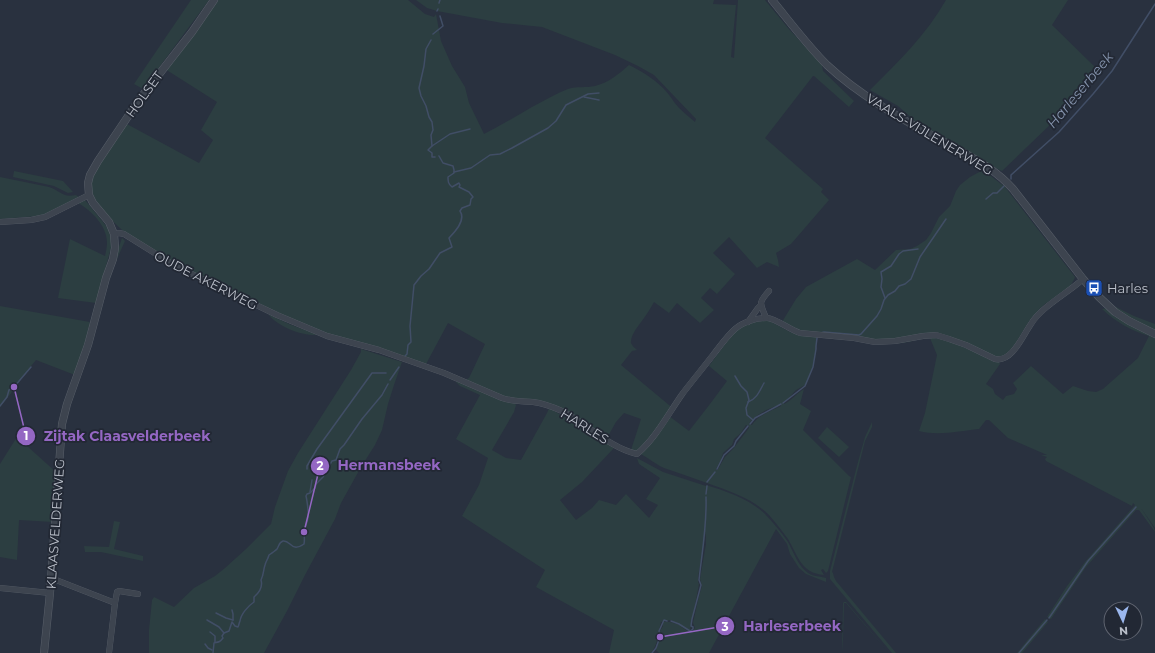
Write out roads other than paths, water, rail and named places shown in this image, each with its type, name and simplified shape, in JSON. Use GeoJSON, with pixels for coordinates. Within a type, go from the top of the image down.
{"type":"FeatureCollection","features":[{"type":"Feature","properties":{"kind":"street","name":"HOLSET"},"geometry":{"type":"LineString","coordinates":[[89,195],[88,183],[90,174],[98,161],[139,100],[192,32],[214,0]]}},
{"type":"Feature","properties":{"kind":"street","name":"VAALS-VIJLENERWEG"},"geometry":{"type":"LineString","coordinates":[[772,0],[804,40],[833,70],[855,88],[882,107],[975,160],[1001,177],[1013,189],[1099,297],[1115,312],[1155,334]]}},
{"type":"Feature","properties":{"kind":"street"},"geometry":{"type":"LineString","coordinates":[[0,222],[31,220],[45,217],[89,195],[93,203],[109,222],[114,234]]}},
{"type":"Feature","properties":{"kind":"street","name":"OUDE AKERWEG"},"geometry":{"type":"LineString","coordinates":[[114,234],[124,234],[177,267],[277,315],[334,338],[367,346]]}},
{"type":"Feature","properties":{"kind":"street","name":"KLAASVELDERWEG"},"geometry":{"type":"LineString","coordinates":[[44,653],[50,593],[62,424],[67,404],[88,345],[106,278],[113,259],[115,248],[114,234]]}},
{"type":"Feature","properties":{"kind":"street"},"geometry":{"type":"LineString","coordinates":[[761,305],[766,318],[772,319],[800,333],[854,338],[871,342],[895,341],[923,336],[936,336],[966,345],[1000,360],[1006,358],[1011,353],[1036,317],[1084,280]]}},
{"type":"Feature","properties":{"kind":"street","name":"HARLES"},"geometry":{"type":"LineString","coordinates":[[748,322],[761,305],[762,299],[768,292]]}},
{"type":"Feature","properties":{"kind":"street","name":"HARLES"},"geometry":{"type":"LineString","coordinates":[[367,346],[444,373],[502,398],[512,401],[537,403],[553,407],[572,416],[623,450],[637,454],[655,434],[688,386],[728,336],[737,328],[748,322],[766,318]]}},
{"type":"Feature","properties":{"kind":"street"},"geometry":{"type":"LineString","coordinates":[[51,578],[115,603]]}},
{"type":"Feature","properties":{"kind":"street"},"geometry":{"type":"LineString","coordinates":[[0,588],[50,593]]}},
{"type":"Feature","properties":{"kind":"street"},"geometry":{"type":"LineString","coordinates":[[109,653],[116,594],[119,591],[138,594]]}},
{"type":"Feature","properties":{"kind":"waterway","name":"Harleserbeek"},"geometry":{"type":"LineString","coordinates":[[1011,179],[1011,175],[1059,132],[1112,71],[1155,4]]}},
{"type":"Feature","properties":{"kind":"waterway"},"geometry":{"type":"LineString","coordinates":[[433,34],[443,26],[440,16]]}},
{"type":"Feature","properties":{"kind":"waterway"},"geometry":{"type":"LineString","coordinates":[[431,40],[426,49],[419,88],[432,122],[432,146],[428,150],[432,153],[432,157],[435,157]]}},
{"type":"Feature","properties":{"kind":"waterway"},"geometry":{"type":"LineString","coordinates":[[454,172],[471,168],[490,155],[500,154],[512,148],[548,128],[556,121],[566,105],[588,94],[599,93]]}},
{"type":"Feature","properties":{"kind":"waterway"},"geometry":{"type":"LineString","coordinates":[[584,97],[599,100]]}},
{"type":"Feature","properties":{"kind":"waterway"},"geometry":{"type":"LineString","coordinates":[[432,146],[450,134],[470,129]]}},
{"type":"Feature","properties":{"kind":"waterway"},"geometry":{"type":"LineString","coordinates":[[405,356],[407,354],[408,345],[411,342],[410,326],[414,285],[429,269],[440,253],[452,247],[449,238],[461,222],[462,214],[460,211],[462,208],[470,205],[473,197],[469,192],[459,187],[459,183],[452,187],[450,185],[448,177],[454,173],[453,166],[443,163],[439,156]]}},
{"type":"Feature","properties":{"kind":"waterway","name":"Harleserbeek"},"geometry":{"type":"LineString","coordinates":[[986,199],[993,193],[997,193],[1004,186]]}},
{"type":"Feature","properties":{"kind":"waterway","name":"Harleserbeek"},"geometry":{"type":"LineString","coordinates":[[820,333],[861,334],[877,316],[884,300],[888,295],[911,279],[920,257],[946,219]]}},
{"type":"Feature","properties":{"kind":"waterway"},"geometry":{"type":"LineString","coordinates":[[885,298],[881,287],[881,272],[891,266],[899,254],[903,251],[918,249]]}},
{"type":"Feature","properties":{"kind":"waterway","name":"Harleserbeek"},"geometry":{"type":"LineString","coordinates":[[783,403],[805,386],[813,367],[817,338]]}},
{"type":"Feature","properties":{"kind":"waterway"},"geometry":{"type":"LineString","coordinates":[[0,406],[7,397],[9,390],[14,387],[31,367]]}},
{"type":"Feature","properties":{"kind":"waterway"},"geometry":{"type":"LineString","coordinates":[[390,380],[399,367]]}},
{"type":"Feature","properties":{"kind":"waterway"},"geometry":{"type":"LineString","coordinates":[[307,469],[307,466],[317,449],[372,373],[386,373]]}},
{"type":"Feature","properties":{"kind":"waterway"},"geometry":{"type":"LineString","coordinates":[[735,376],[747,392],[749,400],[746,408],[747,415],[753,420]]}},
{"type":"Feature","properties":{"kind":"waterway"},"geometry":{"type":"LineString","coordinates":[[748,402],[756,397],[764,383]]}},
{"type":"Feature","properties":{"kind":"waterway"},"geometry":{"type":"LineString","coordinates":[[213,653],[214,643],[219,642],[223,638],[222,636],[224,633],[229,631],[232,622],[238,627],[243,613],[254,602],[254,597],[261,587],[261,580],[269,555],[277,549],[283,541],[288,542],[294,547],[304,544],[304,531],[308,516],[307,494],[315,488],[316,484],[323,477],[332,461],[336,460],[340,449],[382,395],[388,384]]}},
{"type":"Feature","properties":{"kind":"waterway","name":"Harleserbeek"},"geometry":{"type":"LineString","coordinates":[[750,424],[755,418],[781,404]]}},
{"type":"Feature","properties":{"kind":"waterway","name":"Harleserbeek"},"geometry":{"type":"LineString","coordinates":[[717,469],[724,455],[734,446],[736,441],[748,426]]}},
{"type":"Feature","properties":{"kind":"waterway","name":"Harleserbeek"},"geometry":{"type":"LineString","coordinates":[[707,482],[715,472]]}},
{"type":"Feature","properties":{"kind":"waterway"},"geometry":{"type":"LineString","coordinates":[[310,492],[312,480]]}},
{"type":"Feature","properties":{"kind":"waterway","name":"Harleserbeek"},"geometry":{"type":"LineString","coordinates":[[706,494],[707,486]]}},
{"type":"Feature","properties":{"kind":"waterway","name":"Harleserbeek"},"geometry":{"type":"LineString","coordinates":[[671,621],[690,631],[693,629],[691,626],[692,619],[701,585],[699,580],[705,529],[706,497]]}},
{"type":"Feature","properties":{"kind":"waterway"},"geometry":{"type":"LineString","coordinates":[[1049,618],[1088,561],[1136,507]]}},
{"type":"Feature","properties":{"kind":"waterway"},"geometry":{"type":"LineString","coordinates":[[232,610],[233,620]]}},
{"type":"Feature","properties":{"kind":"waterway"},"geometry":{"type":"LineString","coordinates":[[216,613],[233,620]]}},
{"type":"Feature","properties":{"kind":"waterway"},"geometry":{"type":"LineString","coordinates":[[207,620],[219,627],[224,633]]}},
{"type":"Feature","properties":{"kind":"waterway","name":"Harleserbeek"},"geometry":{"type":"LineString","coordinates":[[652,653],[656,648],[660,637],[659,631],[664,620],[667,621]]}},
{"type":"Feature","properties":{"kind":"waterway"},"geometry":{"type":"LineString","coordinates":[[1019,653],[1047,620]]}},
{"type":"Feature","properties":{"kind":"waterway"},"geometry":{"type":"LineString","coordinates":[[210,632],[215,636],[215,642]]}},
{"type":"Feature","properties":{"kind":"waterway"},"geometry":{"type":"LineString","coordinates":[[205,644],[212,650]]}},
{"type":"Feature","properties":{"kind":"place","name":"Harles"},"geometry":{"type":"Point","coordinates":[1094,288]}},
{"type":"Feature","properties":{"kind":"place","name":"Zijtak Claasvelderbeek"},"geometry":{"type":"Point","coordinates":[14,387]}},
{"type":"Feature","properties":{"kind":"place","name":"Hermansbeek"},"geometry":{"type":"Point","coordinates":[304,532]}},
{"type":"Feature","properties":{"kind":"place","name":"Harleserbeek"},"geometry":{"type":"Point","coordinates":[660,637]}}]}
